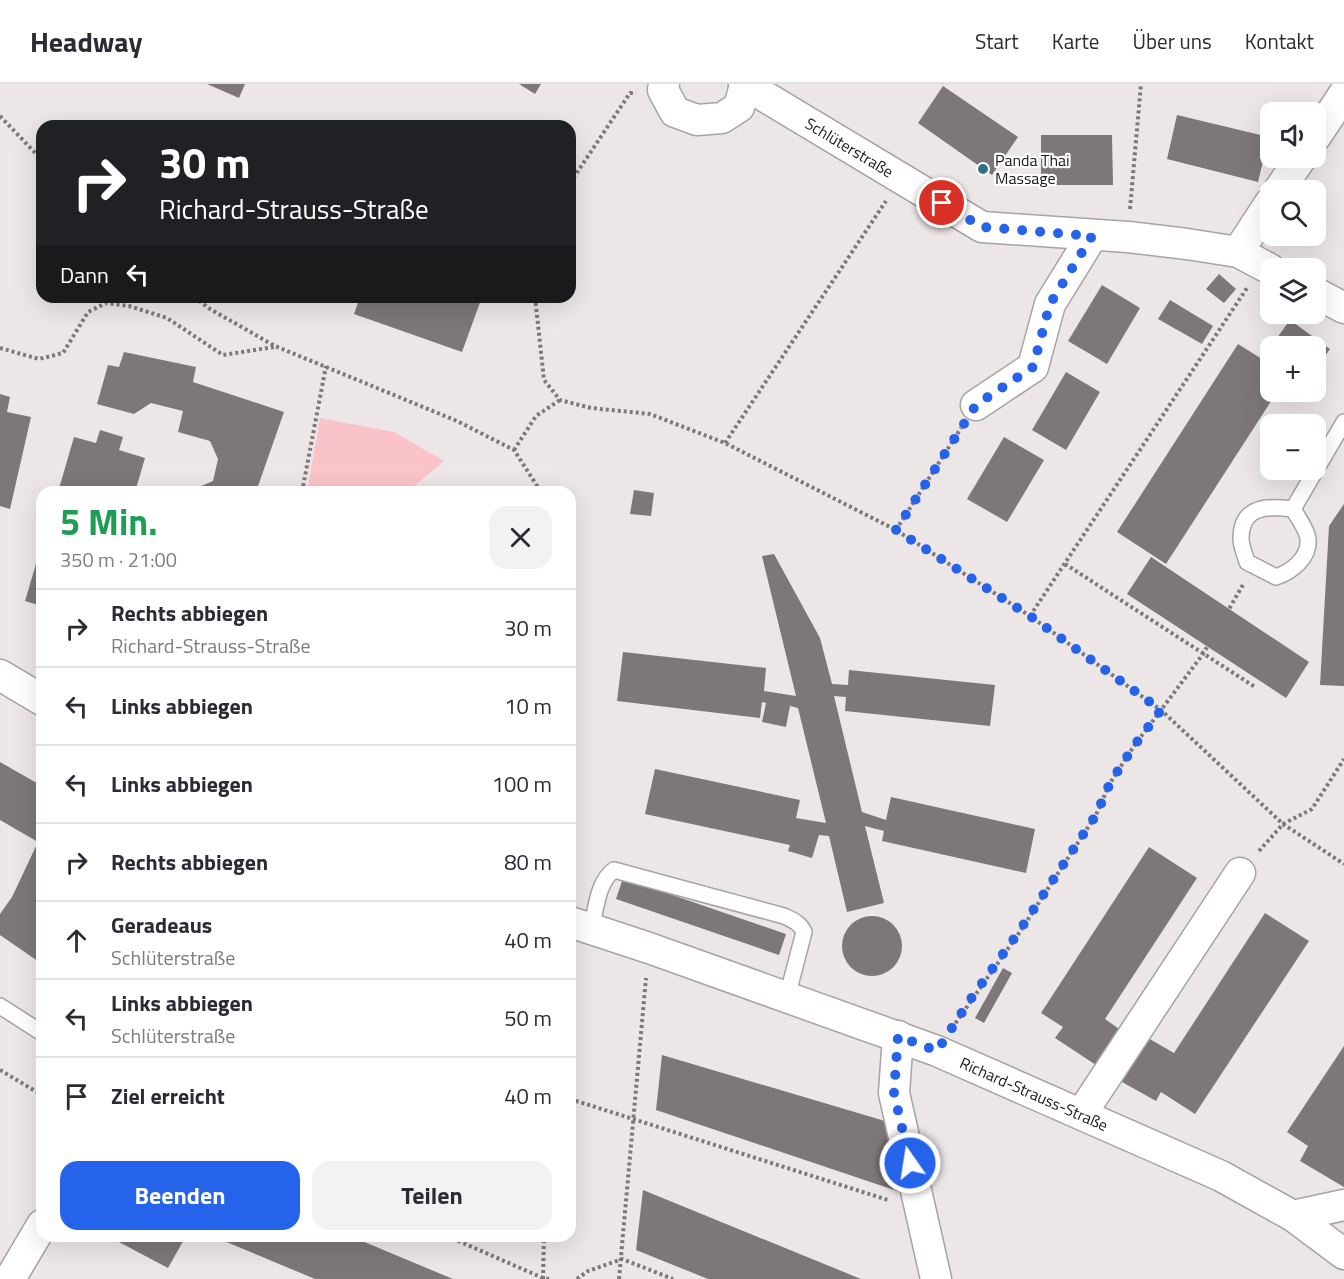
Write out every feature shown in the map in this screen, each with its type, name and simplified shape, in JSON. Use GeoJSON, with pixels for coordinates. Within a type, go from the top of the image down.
{"type":"FeatureCollection","features":[{"type":"Feature","properties":{"kind":"street","name":"Schlüterstraße"},"geometry":{"type":"LineString","coordinates":[[664,87],[675,112],[697,120],[722,118],[739,107],[744,84],[982,227],[1187,243],[1257,262]]}},
{"type":"Feature","properties":{"kind":"street"},"geometry":{"type":"LineString","coordinates":[[1326,123],[1341,103]]}},
{"type":"Feature","properties":{"kind":"street"},"geometry":{"type":"LineString","coordinates":[[976,405],[1033,367],[1050,304],[1092,236]]}},
{"type":"Feature","properties":{"kind":"street"},"geometry":{"type":"LineString","coordinates":[[1257,262],[1261,246]]}},
{"type":"Feature","properties":{"kind":"street"},"geometry":{"type":"LineString","coordinates":[[1326,298],[1344,308]]}},
{"type":"Feature","properties":{"kind":"street"},"geometry":{"type":"LineString","coordinates":[[0,675],[36,696]]}},
{"type":"Feature","properties":{"kind":"street"},"geometry":{"type":"LineString","coordinates":[[1082,1113],[1240,873]]}},
{"type":"Feature","properties":{"kind":"street","name":"Richard-Strauss-Straße"},"geometry":{"type":"LineString","coordinates":[[581,926],[898,1036],[1082,1113],[1221,1176],[1293,1216],[1344,1254]]}},
{"type":"Feature","properties":{"kind":"street"},"geometry":{"type":"LineString","coordinates":[[898,1036],[894,1093],[936,1279]]}},
{"type":"Feature","properties":{"kind":"street"},"geometry":{"type":"LineString","coordinates":[[1293,1216],[1344,1205]]}},
{"type":"Feature","properties":{"kind":"street"},"geometry":{"type":"LineString","coordinates":[[10,1279],[36,1235]]}},
{"type":"Feature","properties":{"kind":"lane"},"geometry":{"type":"LineString","coordinates":[[1293,509],[1344,422]]}},
{"type":"Feature","properties":{"kind":"lane"},"geometry":{"type":"LineString","coordinates":[[1271,506],[1293,509],[1308,540],[1302,560],[1287,573],[1276,577],[1247,562],[1241,540],[1245,522],[1257,509],[1271,506]]}},
{"type":"Feature","properties":{"kind":"lane"},"geometry":{"type":"LineString","coordinates":[[581,926],[603,882],[614,870],[784,916],[796,921],[802,926],[804,932],[788,997]]}},
{"type":"Feature","properties":{"kind":"lane"},"geometry":{"type":"LineString","coordinates":[[0,1006],[36,1029]]}},
{"type":"Feature","properties":{"kind":"path"},"geometry":{"type":"LineString","coordinates":[[1128,237],[1141,84]]}},
{"type":"Feature","properties":{"kind":"path"},"geometry":{"type":"LineString","coordinates":[[576,174],[630,93],[664,87]]}},
{"type":"Feature","properties":{"kind":"path"},"geometry":{"type":"LineString","coordinates":[[0,116],[36,154]]}},
{"type":"Feature","properties":{"kind":"path"},"geometry":{"type":"LineString","coordinates":[[725,443],[901,179]]}},
{"type":"Feature","properties":{"kind":"path"},"geometry":{"type":"LineString","coordinates":[[1030,616],[1257,262]]}},
{"type":"Feature","properties":{"kind":"path"},"geometry":{"type":"LineString","coordinates":[[0,348],[39,358],[63,353],[88,312],[106,303],[129,306],[166,318],[223,355],[275,346]]}},
{"type":"Feature","properties":{"kind":"path"},"geometry":{"type":"LineString","coordinates":[[202,303],[275,346],[457,421],[514,450],[537,486]]}},
{"type":"Feature","properties":{"kind":"path"},"geometry":{"type":"LineString","coordinates":[[536,303],[544,380],[560,400],[591,408],[650,414],[725,443],[896,530],[1030,616],[1161,710],[1283,824],[1344,864]]}},
{"type":"Feature","properties":{"kind":"path"},"geometry":{"type":"LineString","coordinates":[[303,486],[326,366]]}},
{"type":"Feature","properties":{"kind":"path"},"geometry":{"type":"LineString","coordinates":[[514,450],[536,416],[560,400]]}},
{"type":"Feature","properties":{"kind":"path"},"geometry":{"type":"LineString","coordinates":[[896,530],[976,405]]}},
{"type":"Feature","properties":{"kind":"path"},"geometry":{"type":"LineString","coordinates":[[1065,564],[1255,687]]}},
{"type":"Feature","properties":{"kind":"path"},"geometry":{"type":"LineString","coordinates":[[937,1051],[1096,815],[1110,783],[1134,746],[1203,654],[1254,567]]}},
{"type":"Feature","properties":{"kind":"path"},"geometry":{"type":"LineString","coordinates":[[1240,873],[1283,824],[1312,809],[1344,759]]}},
{"type":"Feature","properties":{"kind":"path"},"geometry":{"type":"LineString","coordinates":[[619,1279],[649,948]]}},
{"type":"Feature","properties":{"kind":"path"},"geometry":{"type":"LineString","coordinates":[[0,1070],[36,1091]]}},
{"type":"Feature","properties":{"kind":"path"},"geometry":{"type":"LineString","coordinates":[[576,1101],[920,1210]]}},
{"type":"Feature","properties":{"kind":"path"},"geometry":{"type":"LineString","coordinates":[[460,1242],[543,1279],[549,1279]]}},
{"type":"Feature","properties":{"kind":"path"},"geometry":{"type":"LineString","coordinates":[[543,1279],[544,1242]]}},
{"type":"Feature","properties":{"kind":"path"},"geometry":{"type":"LineString","coordinates":[[577,1279],[588,1271],[622,1259],[673,1279]]}},
{"type":"Feature","properties":{"kind":"shaded area"},"geometry":{"type":"Polygon","coordinates":[[[320,418],[394,432],[444,461],[414,486],[308,486],[320,418]]]}},
{"type":"Feature","properties":{"kind":"building"},"geometry":{"type":"Polygon","coordinates":[[[207,84],[245,84],[239,98],[207,84]]]}},
{"type":"Feature","properties":{"kind":"building"},"geometry":{"type":"Polygon","coordinates":[[[519,84],[541,84],[535,94],[519,84]]]}},
{"type":"Feature","properties":{"kind":"building"},"geometry":{"type":"Polygon","coordinates":[[[943,86],[1018,137],[992,175],[918,123],[943,86]]]}},
{"type":"Feature","properties":{"kind":"building"},"geometry":{"type":"Polygon","coordinates":[[[1177,115],[1260,135],[1261,168],[1258,182],[1167,159],[1177,115]]]}},
{"type":"Feature","properties":{"kind":"building"},"geometry":{"type":"Polygon","coordinates":[[[1041,135],[1112,135],[1113,185],[1041,185],[1041,135]]]}},
{"type":"Feature","properties":{"kind":"building"},"geometry":{"type":"Polygon","coordinates":[[[1219,274],[1236,289],[1224,303],[1206,289],[1219,274]]]}},
{"type":"Feature","properties":{"kind":"building"},"geometry":{"type":"Polygon","coordinates":[[[1102,285],[1140,308],[1107,364],[1068,341],[1102,285]]]}},
{"type":"Feature","properties":{"kind":"building"},"geometry":{"type":"Polygon","coordinates":[[[1170,300],[1213,326],[1202,344],[1158,319],[1170,300]]]}},
{"type":"Feature","properties":{"kind":"building"},"geometry":{"type":"Polygon","coordinates":[[[358,303],[480,303],[462,352],[354,314],[358,303]]]}},
{"type":"Feature","properties":{"kind":"building"},"geometry":{"type":"Polygon","coordinates":[[[1287,324],[1296,324],[1312,336],[1278,336],[1287,324]]]}},
{"type":"Feature","properties":{"kind":"building"},"geometry":{"type":"Polygon","coordinates":[[[1238,344],[1260,358],[1260,402],[1271,402],[1263,414],[1260,414],[1260,418],[1166,564],[1117,532],[1238,344]]]}},
{"type":"Feature","properties":{"kind":"building"},"geometry":{"type":"Polygon","coordinates":[[[124,352],[196,367],[193,382],[284,412],[258,486],[201,486],[213,481],[218,459],[210,441],[178,432],[183,411],[151,403],[134,414],[97,404],[108,365],[119,367],[124,352]]]}},
{"type":"Feature","properties":{"kind":"building"},"geometry":{"type":"Polygon","coordinates":[[[1066,372],[1100,392],[1066,450],[1032,430],[1066,372]]]}},
{"type":"Feature","properties":{"kind":"building"},"geometry":{"type":"Polygon","coordinates":[[[0,394],[10,397],[7,412],[31,417],[10,509],[0,506],[0,394]]]}},
{"type":"Feature","properties":{"kind":"building"},"geometry":{"type":"Polygon","coordinates":[[[100,430],[123,437],[119,450],[145,458],[137,486],[60,486],[74,437],[96,443],[100,430]]]}},
{"type":"Feature","properties":{"kind":"building"},"geometry":{"type":"Polygon","coordinates":[[[1004,437],[1044,460],[1007,522],[967,499],[1004,437]]]}},
{"type":"Feature","properties":{"kind":"building"},"geometry":{"type":"Polygon","coordinates":[[[634,490],[654,493],[651,516],[630,514],[634,490]]]}},
{"type":"Feature","properties":{"kind":"building"},"geometry":{"type":"Polygon","coordinates":[[[1344,504],[1344,686],[1320,685],[1329,526],[1344,504]]]}},
{"type":"Feature","properties":{"kind":"building"},"geometry":{"type":"Polygon","coordinates":[[[774,554],[820,638],[832,684],[848,685],[849,670],[995,685],[990,726],[845,711],[846,697],[834,696],[862,812],[886,820],[891,797],[1035,829],[1026,873],[882,841],[884,831],[865,826],[884,903],[847,912],[829,836],[819,835],[812,858],[788,851],[790,845],[645,814],[655,769],[800,800],[796,818],[826,823],[798,708],[790,706],[786,727],[762,722],[766,703],[762,702],[760,718],[617,701],[623,652],[766,668],[764,691],[796,696],[762,556],[774,554]]]}},
{"type":"Feature","properties":{"kind":"building"},"geometry":{"type":"Polygon","coordinates":[[[1151,557],[1309,662],[1286,698],[1127,594],[1151,557]]]}},
{"type":"Feature","properties":{"kind":"building"},"geometry":{"type":"Polygon","coordinates":[[[36,564],[36,604],[25,601],[36,564]]]}},
{"type":"Feature","properties":{"kind":"building"},"geometry":{"type":"Polygon","coordinates":[[[0,762],[36,783],[36,841],[0,820],[0,762]]]}},
{"type":"Feature","properties":{"kind":"building"},"geometry":{"type":"Polygon","coordinates":[[[36,846],[36,960],[0,935],[0,914],[12,897],[36,846]]]}},
{"type":"Feature","properties":{"kind":"building"},"geometry":{"type":"Polygon","coordinates":[[[1149,847],[1197,878],[1105,1019],[1122,1031],[1099,1067],[1055,1038],[1063,1027],[1041,1013],[1149,847]]]}},
{"type":"Feature","properties":{"kind":"building"},"geometry":{"type":"Polygon","coordinates":[[[623,878],[786,934],[779,955],[616,899],[623,878]]]}},
{"type":"Feature","properties":{"kind":"building"},"geometry":{"type":"Polygon","coordinates":[[[1265,913],[1309,941],[1195,1114],[1161,1092],[1156,1101],[1122,1082],[1148,1038],[1174,1053],[1265,913]]]}},
{"type":"Feature","properties":{"kind":"building"},"geometry":{"type":"Polygon","coordinates":[[[872,916],[889,921],[897,929],[902,946],[897,963],[889,971],[872,976],[855,971],[847,963],[842,946],[847,929],[855,921],[872,916]]]}},
{"type":"Feature","properties":{"kind":"building"},"geometry":{"type":"Polygon","coordinates":[[[1003,968],[1012,973],[984,1023],[975,1018],[1003,968]]]}},
{"type":"Feature","properties":{"kind":"building"},"geometry":{"type":"Polygon","coordinates":[[[1344,1046],[1344,1187],[1300,1161],[1308,1146],[1287,1132],[1344,1046]]]}},
{"type":"Feature","properties":{"kind":"building"},"geometry":{"type":"Polygon","coordinates":[[[662,1055],[895,1124],[912,1196],[656,1110],[662,1055]]]}},
{"type":"Feature","properties":{"kind":"building"},"geometry":{"type":"Polygon","coordinates":[[[643,1190],[861,1279],[708,1279],[636,1250],[643,1190]]]}},
{"type":"Feature","properties":{"kind":"building"},"geometry":{"type":"Polygon","coordinates":[[[119,1242],[183,1242],[168,1268],[119,1242]]]}},
{"type":"Feature","properties":{"kind":"building"},"geometry":{"type":"Polygon","coordinates":[[[226,1242],[364,1242],[453,1279],[315,1279],[226,1242]]]}},
{"type":"Feature","properties":{"kind":"place","name":"Panda Thai Massage"},"geometry":{"type":"Point","coordinates":[983,169]}},
{"type":"Feature","properties":{"kind":"route"},"geometry":{"type":"LineString","coordinates":[[910,1163],[894,1093],[898,1036],[937,1051],[1096,815],[1110,783],[1161,710],[1030,616],[896,530],[976,405],[1033,367],[1050,304],[1092,236],[982,227],[942,203]]}}]}
